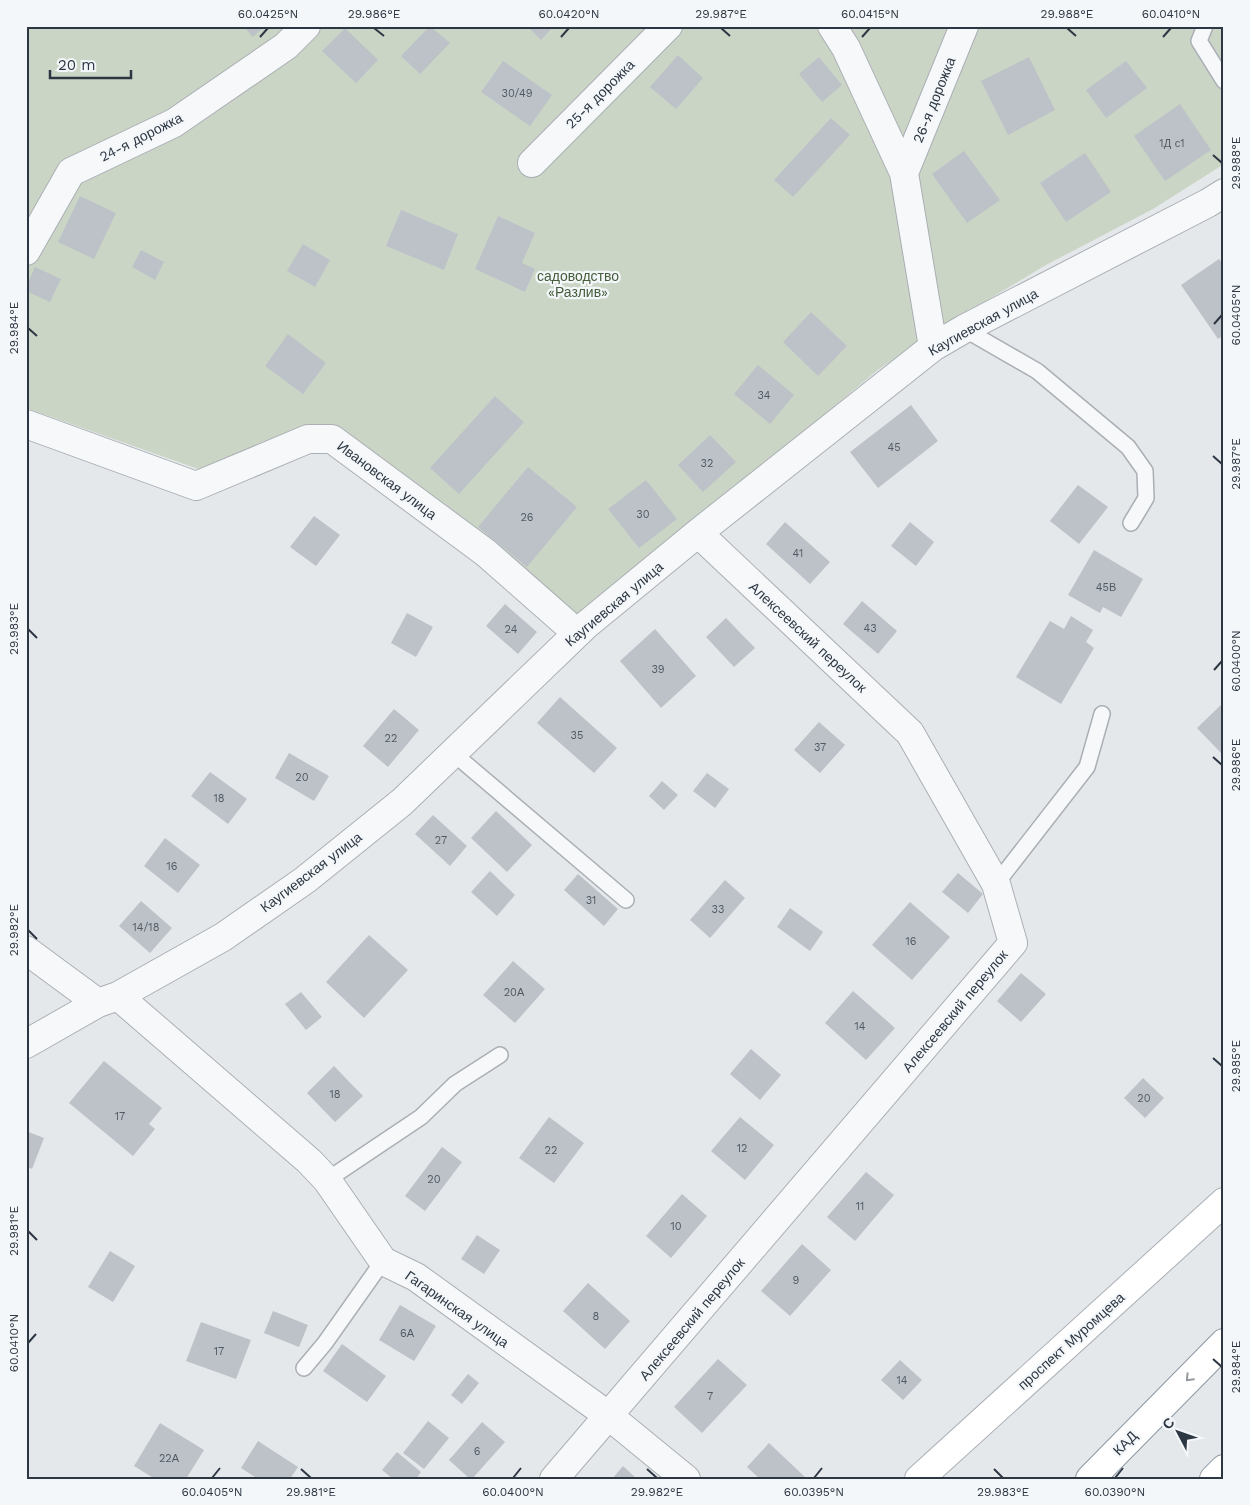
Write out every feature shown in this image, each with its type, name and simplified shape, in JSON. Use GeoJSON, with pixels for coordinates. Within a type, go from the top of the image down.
{"type":"FeatureCollection","features":[{"type":"Feature","properties":{"kind":"main road","name":"проспект Муромцева"},"geometry":{"type":"LineString","coordinates":[[919,1479],[1224,1202]]}},
{"type":"Feature","properties":{"kind":"main road","name":"КАД"},"geometry":{"type":"LineString","coordinates":[[1090,1479],[1224,1343]]}},
{"type":"Feature","properties":{"kind":"main road"},"geometry":{"type":"LineString","coordinates":[[1214,1479],[1224,1469]]}},
{"type":"Feature","properties":{"kind":"street","name":"24-я дорожка"},"geometry":{"type":"LineString","coordinates":[[26,251],[71,172],[174,124],[286,46],[306,26]]}},
{"type":"Feature","properties":{"kind":"street","name":"25-я дорожка"},"geometry":{"type":"LineString","coordinates":[[532,163],[668,26]]}},
{"type":"Feature","properties":{"kind":"street"},"geometry":{"type":"LineString","coordinates":[[832,26],[846,48],[904,173],[933,347]]}},
{"type":"Feature","properties":{"kind":"street","name":"26-я дорожка"},"geometry":{"type":"LineString","coordinates":[[904,173],[964,26]]}},
{"type":"Feature","properties":{"kind":"street","name":"Каугиевская улица"},"geometry":{"type":"LineString","coordinates":[[26,1044],[223,937],[305,880],[402,802],[577,633],[698,533],[933,347],[1224,193]]}},
{"type":"Feature","properties":{"kind":"street","name":"Ивановская улица"},"geometry":{"type":"LineString","coordinates":[[26,424],[196,486],[308,438],[332,439],[486,553],[577,633]]}},
{"type":"Feature","properties":{"kind":"street","name":"Алексеевский переулок"},"geometry":{"type":"LineString","coordinates":[[554,1479],[1013,942],[996,884],[910,733],[698,533]]}},
{"type":"Feature","properties":{"kind":"street","name":"Гагаринская улица"},"geometry":{"type":"LineString","coordinates":[[26,950],[108,1000],[309,1161],[327,1180],[383,1261],[416,1277],[609,1416],[686,1479]]}},
{"type":"Feature","properties":{"kind":"lane"},"geometry":{"type":"LineString","coordinates":[[1205,26],[1199,41],[1224,81]]}},
{"type":"Feature","properties":{"kind":"lane"},"geometry":{"type":"LineString","coordinates":[[964,329],[1037,372],[1128,447],[1145,471],[1146,498],[1131,524]]}},
{"type":"Feature","properties":{"kind":"lane"},"geometry":{"type":"LineString","coordinates":[[996,884],[1087,767],[1102,714]]}},
{"type":"Feature","properties":{"kind":"lane"},"geometry":{"type":"LineString","coordinates":[[453,753],[626,900]]}},
{"type":"Feature","properties":{"kind":"lane"},"geometry":{"type":"LineString","coordinates":[[327,1180],[421,1117],[455,1084],[500,1055]]}},
{"type":"Feature","properties":{"kind":"lane"},"geometry":{"type":"LineString","coordinates":[[304,1368],[325,1343],[383,1261]]}},
{"type":"Feature","properties":{"kind":"green space","name":"садоводство «Разлив»"},"geometry":{"type":"Polygon","coordinates":[[[26,26],[1224,26],[1224,164],[1153,209],[1046,265],[971,310],[956,326],[949,322],[879,369],[683,532],[574,616],[335,428],[201,470],[26,408],[26,26]]]}},
{"type":"Feature","properties":{"kind":"building"},"geometry":{"type":"Polygon","coordinates":[[[243,26],[265,26],[253,37],[243,26]]]}},
{"type":"Feature","properties":{"kind":"building"},"geometry":{"type":"Polygon","coordinates":[[[430,26],[450,43],[420,74],[401,56],[430,26]]]}},
{"type":"Feature","properties":{"kind":"building"},"geometry":{"type":"Polygon","coordinates":[[[527,26],[554,26],[541,40],[527,26]]]}},
{"type":"Feature","properties":{"kind":"building"},"geometry":{"type":"Polygon","coordinates":[[[345,28],[378,60],[356,83],[322,51],[345,28]]]}},
{"type":"Feature","properties":{"kind":"building"},"geometry":{"type":"Polygon","coordinates":[[[678,55],[703,78],[676,109],[650,87],[678,55]]]}},
{"type":"Feature","properties":{"kind":"building"},"geometry":{"type":"Polygon","coordinates":[[[819,57],[842,85],[822,102],[799,74],[819,57]]]}},
{"type":"Feature","properties":{"kind":"building"},"geometry":{"type":"Polygon","coordinates":[[[1029,57],[1055,110],[1008,135],[981,81],[1029,57]]]}},
{"type":"Feature","properties":{"kind":"building"},"geometry":{"type":"Polygon","coordinates":[[[503,61],[552,95],[530,126],[481,92],[503,61]]]}},
{"type":"Feature","properties":{"kind":"building"},"geometry":{"type":"Polygon","coordinates":[[[1126,61],[1147,88],[1106,118],[1086,90],[1126,61]]]}},
{"type":"Feature","properties":{"kind":"building"},"geometry":{"type":"Polygon","coordinates":[[[1180,104],[1211,150],[1165,181],[1134,136],[1180,104]]]}},
{"type":"Feature","properties":{"kind":"building"},"geometry":{"type":"Polygon","coordinates":[[[831,118],[850,135],[793,197],[774,180],[831,118]]]}},
{"type":"Feature","properties":{"kind":"building"},"geometry":{"type":"Polygon","coordinates":[[[964,151],[1000,200],[967,223],[932,174],[964,151]]]}},
{"type":"Feature","properties":{"kind":"building"},"geometry":{"type":"Polygon","coordinates":[[[1085,153],[1111,192],[1066,222],[1040,183],[1085,153]]]}},
{"type":"Feature","properties":{"kind":"building"},"geometry":{"type":"Polygon","coordinates":[[[80,196],[116,213],[94,259],[58,242],[80,196]]]}},
{"type":"Feature","properties":{"kind":"building"},"geometry":{"type":"Polygon","coordinates":[[[401,210],[458,234],[444,270],[386,246],[401,210]]]}},
{"type":"Feature","properties":{"kind":"building"},"geometry":{"type":"Polygon","coordinates":[[[498,216],[535,233],[522,263],[535,269],[525,292],[475,269],[498,216]]]}},
{"type":"Feature","properties":{"kind":"building"},"geometry":{"type":"Polygon","coordinates":[[[303,244],[330,260],[315,287],[287,271],[303,244]]]}},
{"type":"Feature","properties":{"kind":"building"},"geometry":{"type":"Polygon","coordinates":[[[141,250],[164,262],[155,280],[132,267],[141,250]]]}},
{"type":"Feature","properties":{"kind":"building"},"geometry":{"type":"Polygon","coordinates":[[[1219,259],[1224,265],[1224,335],[1218,339],[1181,285],[1219,259]]]}},
{"type":"Feature","properties":{"kind":"building"},"geometry":{"type":"Polygon","coordinates":[[[35,267],[61,279],[50,302],[26,291],[35,267]]]}},
{"type":"Feature","properties":{"kind":"building"},"geometry":{"type":"Polygon","coordinates":[[[811,312],[847,346],[818,376],[783,342],[811,312]]]}},
{"type":"Feature","properties":{"kind":"building"},"geometry":{"type":"Polygon","coordinates":[[[288,334],[326,363],[303,394],[265,366],[288,334]]]}},
{"type":"Feature","properties":{"kind":"building"},"geometry":{"type":"Polygon","coordinates":[[[758,365],[794,395],[770,424],[734,394],[758,365]]]}},
{"type":"Feature","properties":{"kind":"building"},"geometry":{"type":"Polygon","coordinates":[[[495,396],[524,422],[459,494],[430,468],[495,396]]]}},
{"type":"Feature","properties":{"kind":"building"},"geometry":{"type":"Polygon","coordinates":[[[911,405],[938,441],[878,488],[850,452],[911,405]]]}},
{"type":"Feature","properties":{"kind":"building"},"geometry":{"type":"Polygon","coordinates":[[[710,435],[736,462],[703,492],[678,465],[710,435]]]}},
{"type":"Feature","properties":{"kind":"building"},"geometry":{"type":"Polygon","coordinates":[[[528,467],[577,507],[527,567],[478,527],[528,467]]]}},
{"type":"Feature","properties":{"kind":"building"},"geometry":{"type":"Polygon","coordinates":[[[646,480],[677,519],[639,548],[608,509],[646,480]]]}},
{"type":"Feature","properties":{"kind":"building"},"geometry":{"type":"Polygon","coordinates":[[[1078,485],[1108,507],[1079,544],[1050,521],[1078,485]]]}},
{"type":"Feature","properties":{"kind":"building"},"geometry":{"type":"Polygon","coordinates":[[[314,516],[340,535],[316,566],[290,547],[314,516]]]}},
{"type":"Feature","properties":{"kind":"building"},"geometry":{"type":"Polygon","coordinates":[[[785,522],[830,562],[810,584],[766,544],[785,522]]]}},
{"type":"Feature","properties":{"kind":"building"},"geometry":{"type":"Polygon","coordinates":[[[910,522],[934,542],[916,566],[891,546],[910,522]]]}},
{"type":"Feature","properties":{"kind":"building"},"geometry":{"type":"Polygon","coordinates":[[[1094,550],[1143,579],[1121,617],[1103,607],[1100,613],[1068,595],[1094,550]]]}},
{"type":"Feature","properties":{"kind":"building"},"geometry":{"type":"Polygon","coordinates":[[[862,601],[897,631],[878,654],[843,624],[862,601]]]}},
{"type":"Feature","properties":{"kind":"building"},"geometry":{"type":"Polygon","coordinates":[[[505,604],[537,632],[518,654],[486,626],[505,604]]]}},
{"type":"Feature","properties":{"kind":"building"},"geometry":{"type":"Polygon","coordinates":[[[407,613],[433,627],[416,657],[391,643],[407,613]]]}},
{"type":"Feature","properties":{"kind":"building"},"geometry":{"type":"Polygon","coordinates":[[[1071,616],[1093,630],[1086,642],[1094,648],[1061,704],[1016,677],[1050,621],[1064,629],[1071,616]]]}},
{"type":"Feature","properties":{"kind":"building"},"geometry":{"type":"Polygon","coordinates":[[[726,618],[755,648],[734,667],[706,637],[726,618]]]}},
{"type":"Feature","properties":{"kind":"building"},"geometry":{"type":"Polygon","coordinates":[[[655,629],[696,676],[661,708],[620,661],[655,629]]]}},
{"type":"Feature","properties":{"kind":"building"},"geometry":{"type":"Polygon","coordinates":[[[560,697],[617,748],[594,773],[537,723],[560,697]]]}},
{"type":"Feature","properties":{"kind":"building"},"geometry":{"type":"Polygon","coordinates":[[[1224,702],[1224,752],[1222,754],[1197,728],[1224,702]]]}},
{"type":"Feature","properties":{"kind":"building"},"geometry":{"type":"Polygon","coordinates":[[[394,709],[419,730],[388,767],[363,746],[394,709]]]}},
{"type":"Feature","properties":{"kind":"building"},"geometry":{"type":"Polygon","coordinates":[[[819,722],[845,745],[820,773],[794,750],[819,722]]]}},
{"type":"Feature","properties":{"kind":"building"},"geometry":{"type":"Polygon","coordinates":[[[289,753],[329,776],[314,801],[275,778],[289,753]]]}},
{"type":"Feature","properties":{"kind":"building"},"geometry":{"type":"Polygon","coordinates":[[[210,772],[247,799],[228,824],[191,796],[210,772]]]}},
{"type":"Feature","properties":{"kind":"building"},"geometry":{"type":"Polygon","coordinates":[[[707,773],[729,789],[715,808],[693,791],[707,773]]]}},
{"type":"Feature","properties":{"kind":"building"},"geometry":{"type":"Polygon","coordinates":[[[662,781],[678,795],[664,810],[649,796],[662,781]]]}},
{"type":"Feature","properties":{"kind":"building"},"geometry":{"type":"Polygon","coordinates":[[[496,811],[532,845],[507,872],[471,838],[496,811]]]}},
{"type":"Feature","properties":{"kind":"building"},"geometry":{"type":"Polygon","coordinates":[[[433,815],[467,846],[450,866],[415,834],[433,815]]]}},
{"type":"Feature","properties":{"kind":"building"},"geometry":{"type":"Polygon","coordinates":[[[165,838],[200,865],[178,893],[144,866],[165,838]]]}},
{"type":"Feature","properties":{"kind":"building"},"geometry":{"type":"Polygon","coordinates":[[[490,871],[515,895],[497,916],[471,892],[490,871]]]}},
{"type":"Feature","properties":{"kind":"building"},"geometry":{"type":"Polygon","coordinates":[[[958,873],[983,894],[968,913],[942,892],[958,873]]]}},
{"type":"Feature","properties":{"kind":"building"},"geometry":{"type":"Polygon","coordinates":[[[578,874],[618,909],[604,926],[564,890],[578,874]]]}},
{"type":"Feature","properties":{"kind":"building"},"geometry":{"type":"Polygon","coordinates":[[[725,880],[745,898],[710,938],[690,920],[725,880]]]}},
{"type":"Feature","properties":{"kind":"building"},"geometry":{"type":"Polygon","coordinates":[[[141,901],[172,928],[150,953],[119,926],[141,901]]]}},
{"type":"Feature","properties":{"kind":"building"},"geometry":{"type":"Polygon","coordinates":[[[910,902],[950,937],[912,980],[872,945],[910,902]]]}},
{"type":"Feature","properties":{"kind":"building"},"geometry":{"type":"Polygon","coordinates":[[[790,908],[823,932],[810,951],[777,927],[790,908]]]}},
{"type":"Feature","properties":{"kind":"building"},"geometry":{"type":"Polygon","coordinates":[[[369,935],[408,970],[364,1018],[326,982],[369,935]]]}},
{"type":"Feature","properties":{"kind":"building"},"geometry":{"type":"Polygon","coordinates":[[[513,961],[545,989],[515,1023],[483,995],[513,961]]]}},
{"type":"Feature","properties":{"kind":"building"},"geometry":{"type":"Polygon","coordinates":[[[1021,973],[1046,994],[1021,1022],[997,1001],[1021,973]]]}},
{"type":"Feature","properties":{"kind":"building"},"geometry":{"type":"Polygon","coordinates":[[[853,991],[895,1028],[866,1060],[825,1023],[853,991]]]}},
{"type":"Feature","properties":{"kind":"building"},"geometry":{"type":"Polygon","coordinates":[[[301,992],[322,1017],[306,1030],[285,1004],[301,992]]]}},
{"type":"Feature","properties":{"kind":"building"},"geometry":{"type":"Polygon","coordinates":[[[751,1049],[781,1075],[760,1100],[730,1074],[751,1049]]]}},
{"type":"Feature","properties":{"kind":"building"},"geometry":{"type":"Polygon","coordinates":[[[104,1061],[162,1108],[149,1124],[155,1129],[133,1156],[69,1103],[104,1061]]]}},
{"type":"Feature","properties":{"kind":"building"},"geometry":{"type":"Polygon","coordinates":[[[334,1066],[363,1096],[335,1122],[307,1093],[334,1066]]]}},
{"type":"Feature","properties":{"kind":"building"},"geometry":{"type":"Polygon","coordinates":[[[1143,1078],[1164,1098],[1145,1118],[1124,1098],[1143,1078]]]}},
{"type":"Feature","properties":{"kind":"building"},"geometry":{"type":"Polygon","coordinates":[[[549,1117],[584,1143],[554,1183],[519,1158],[549,1117]]]}},
{"type":"Feature","properties":{"kind":"building"},"geometry":{"type":"Polygon","coordinates":[[[740,1117],[774,1145],[745,1180],[711,1151],[740,1117]]]}},
{"type":"Feature","properties":{"kind":"building"},"geometry":{"type":"Polygon","coordinates":[[[26,1131],[44,1138],[32,1169],[26,1166],[26,1131]]]}},
{"type":"Feature","properties":{"kind":"building"},"geometry":{"type":"Polygon","coordinates":[[[442,1147],[462,1162],[425,1211],[405,1196],[442,1147]]]}},
{"type":"Feature","properties":{"kind":"building"},"geometry":{"type":"Polygon","coordinates":[[[866,1172],[894,1195],[855,1241],[827,1217],[866,1172]]]}},
{"type":"Feature","properties":{"kind":"building"},"geometry":{"type":"Polygon","coordinates":[[[682,1194],[707,1216],[671,1258],[646,1236],[682,1194]]]}},
{"type":"Feature","properties":{"kind":"building"},"geometry":{"type":"Polygon","coordinates":[[[477,1235],[500,1250],[484,1274],[461,1259],[477,1235]]]}},
{"type":"Feature","properties":{"kind":"building"},"geometry":{"type":"Polygon","coordinates":[[[802,1244],[831,1270],[790,1316],[761,1291],[802,1244]]]}},
{"type":"Feature","properties":{"kind":"building"},"geometry":{"type":"Polygon","coordinates":[[[110,1251],[135,1266],[113,1302],[88,1287],[110,1251]]]}},
{"type":"Feature","properties":{"kind":"building"},"geometry":{"type":"Polygon","coordinates":[[[588,1283],[630,1321],[605,1349],[563,1311],[588,1283]]]}},
{"type":"Feature","properties":{"kind":"building"},"geometry":{"type":"Polygon","coordinates":[[[400,1305],[436,1326],[414,1361],[379,1340],[400,1305]]]}},
{"type":"Feature","properties":{"kind":"building"},"geometry":{"type":"Polygon","coordinates":[[[273,1311],[308,1325],[299,1347],[264,1333],[273,1311]]]}},
{"type":"Feature","properties":{"kind":"building"},"geometry":{"type":"Polygon","coordinates":[[[201,1322],[251,1340],[236,1379],[186,1361],[201,1322]]]}},
{"type":"Feature","properties":{"kind":"building"},"geometry":{"type":"Polygon","coordinates":[[[342,1344],[386,1376],[367,1402],[323,1371],[342,1344]]]}},
{"type":"Feature","properties":{"kind":"building"},"geometry":{"type":"Polygon","coordinates":[[[718,1359],[747,1385],[702,1433],[674,1407],[718,1359]]]}},
{"type":"Feature","properties":{"kind":"building"},"geometry":{"type":"Polygon","coordinates":[[[900,1360],[922,1380],[903,1400],[881,1380],[900,1360]]]}},
{"type":"Feature","properties":{"kind":"building"},"geometry":{"type":"Polygon","coordinates":[[[468,1374],[479,1383],[462,1404],[451,1395],[468,1374]]]}},
{"type":"Feature","properties":{"kind":"building"},"geometry":{"type":"Polygon","coordinates":[[[428,1421],[449,1438],[424,1469],[403,1453],[428,1421]]]}},
{"type":"Feature","properties":{"kind":"building"},"geometry":{"type":"Polygon","coordinates":[[[482,1422],[505,1442],[470,1479],[449,1460],[482,1422]]]}},
{"type":"Feature","properties":{"kind":"building"},"geometry":{"type":"Polygon","coordinates":[[[160,1423],[204,1450],[186,1479],[155,1479],[134,1466],[160,1423]]]}},
{"type":"Feature","properties":{"kind":"building"},"geometry":{"type":"Polygon","coordinates":[[[258,1441],[298,1467],[290,1479],[258,1479],[241,1468],[258,1441]]]}},
{"type":"Feature","properties":{"kind":"building"},"geometry":{"type":"Polygon","coordinates":[[[769,1443],[807,1479],[760,1479],[747,1467],[769,1443]]]}},
{"type":"Feature","properties":{"kind":"building"},"geometry":{"type":"Polygon","coordinates":[[[397,1452],[421,1472],[416,1479],[393,1479],[382,1470],[397,1452]]]}},
{"type":"Feature","properties":{"kind":"building"},"geometry":{"type":"Polygon","coordinates":[[[623,1466],[637,1479],[612,1479],[623,1466]]]}}]}
